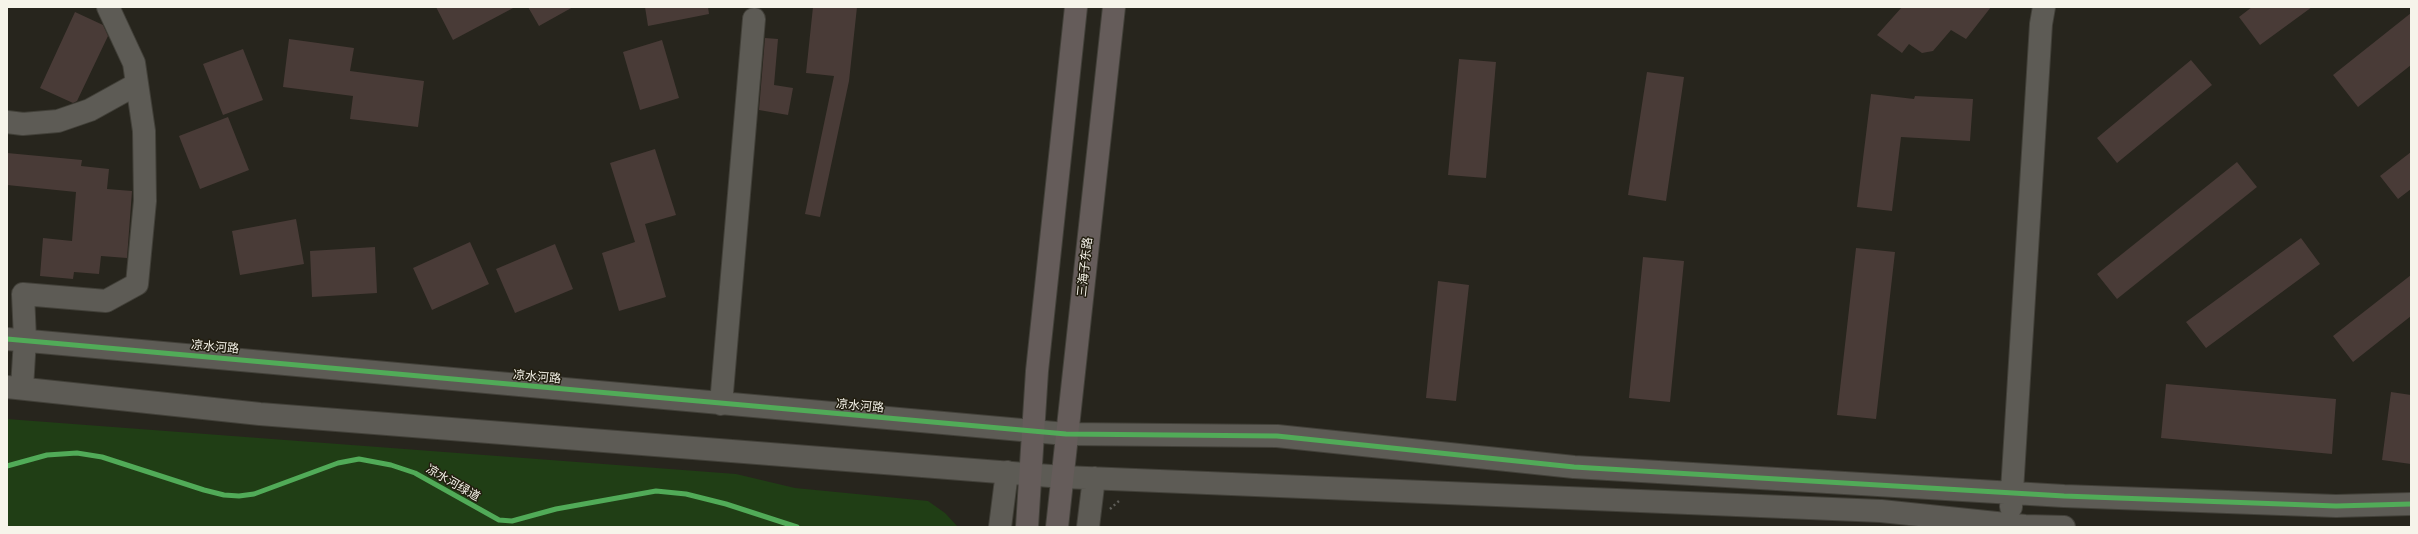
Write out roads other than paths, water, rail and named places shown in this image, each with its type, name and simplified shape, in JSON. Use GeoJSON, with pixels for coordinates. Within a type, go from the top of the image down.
{"type":"FeatureCollection","features":[{"type":"Feature","properties":{"kind":"main road"},"geometry":{"type":"LineString","coordinates":[[1027,527],[1037,371],[1076,7]]}},
{"type":"Feature","properties":{"kind":"main road","name":"三海子东路"},"geometry":{"type":"LineString","coordinates":[[1057,527],[1114,7]]}},
{"type":"Feature","properties":{"kind":"street"},"geometry":{"type":"LineString","coordinates":[[108,7],[134,63],[144,131],[145,193],[137,284],[106,301],[23,294],[16,339],[15,388],[260,414],[1063,477],[1881,511],[2064,527]]}},
{"type":"Feature","properties":{"kind":"street"},"geometry":{"type":"LineString","coordinates":[[2010,523],[2041,24],[2044,7]]}},
{"type":"Feature","properties":{"kind":"street"},"geometry":{"type":"LineString","coordinates":[[721,404],[754,19]]}},
{"type":"Feature","properties":{"kind":"street"},"geometry":{"type":"LineString","coordinates":[[7,122],[24,124],[58,121],[90,110],[137,84]]}},
{"type":"Feature","properties":{"kind":"street","name":"凉水河路"},"geometry":{"type":"LineString","coordinates":[[16,339],[1034,432],[1066,434],[1277,436],[1574,467],[2012,491],[2064,496],[2336,506],[2411,504]]}},
{"type":"Feature","properties":{"kind":"street"},"geometry":{"type":"LineString","coordinates":[[1000,527],[1007,472]]}},
{"type":"Feature","properties":{"kind":"street"},"geometry":{"type":"LineString","coordinates":[[1088,527],[1094,478]]}}]}
